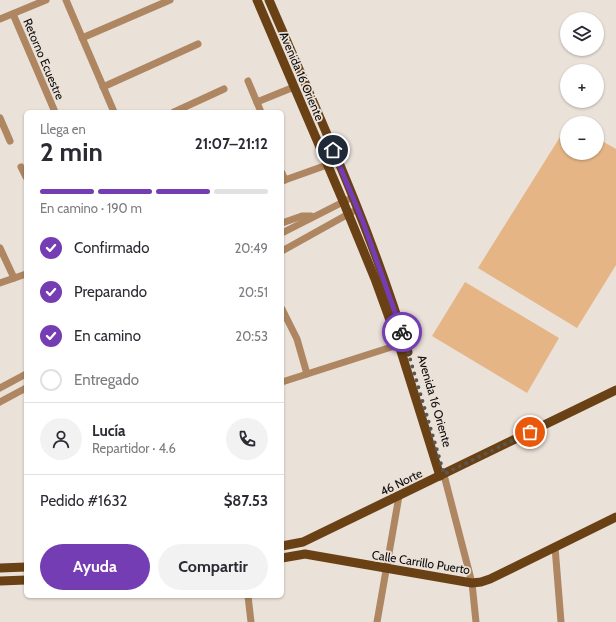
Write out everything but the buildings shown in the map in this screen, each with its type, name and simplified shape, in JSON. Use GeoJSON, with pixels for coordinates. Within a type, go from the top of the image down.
{"type":"FeatureCollection","features":[{"type":"Feature","properties":{"kind":"main road","name":"Avenida 16 Oriente"},"geometry":{"type":"LineString","coordinates":[[257,0],[349,214],[402,344]]}},
{"type":"Feature","properties":{"kind":"main road","name":"Avenida 16 Oriente"},"geometry":{"type":"LineString","coordinates":[[270,0],[358,209],[379,266],[442,475]]}},
{"type":"Feature","properties":{"kind":"main road","name":"46 Norte"},"geometry":{"type":"LineString","coordinates":[[284,546],[303,542],[616,390]]}},
{"type":"Feature","properties":{"kind":"main road","name":"Calle Carrillo Puerto"},"geometry":{"type":"LineString","coordinates":[[284,558],[305,554],[472,583],[481,582],[490,579],[616,517]]}},
{"type":"Feature","properties":{"kind":"main road"},"geometry":{"type":"LineString","coordinates":[[303,542],[305,554]]}},
{"type":"Feature","properties":{"kind":"main road"},"geometry":{"type":"LineString","coordinates":[[0,568],[24,567]]}},
{"type":"Feature","properties":{"kind":"main road"},"geometry":{"type":"LineString","coordinates":[[0,581],[24,580]]}},
{"type":"Feature","properties":{"kind":"street"},"geometry":{"type":"LineString","coordinates":[[0,19],[46,0]]}},
{"type":"Feature","properties":{"kind":"street"},"geometry":{"type":"LineString","coordinates":[[66,0],[113,110]]}},
{"type":"Feature","properties":{"kind":"street"},"geometry":{"type":"LineString","coordinates":[[82,38],[170,0]]}},
{"type":"Feature","properties":{"kind":"street","name":"Retorno Ecuestre"},"geometry":{"type":"LineString","coordinates":[[13,14],[54,110]]}},
{"type":"Feature","properties":{"kind":"street"},"geometry":{"type":"LineString","coordinates":[[103,87],[198,44]]}},
{"type":"Feature","properties":{"kind":"street"},"geometry":{"type":"LineString","coordinates":[[248,81],[260,110]]}},
{"type":"Feature","properties":{"kind":"street"},"geometry":{"type":"LineString","coordinates":[[257,102],[294,87]]}},
{"type":"Feature","properties":{"kind":"street"},"geometry":{"type":"LineString","coordinates":[[178,110],[224,89]]}},
{"type":"Feature","properties":{"kind":"street"},"geometry":{"type":"LineString","coordinates":[[0,118],[10,141]]}},
{"type":"Feature","properties":{"kind":"street"},"geometry":{"type":"LineString","coordinates":[[284,181],[328,165]]}},
{"type":"Feature","properties":{"kind":"street"},"geometry":{"type":"LineString","coordinates":[[21,167],[24,174]]}},
{"type":"Feature","properties":{"kind":"street"},"geometry":{"type":"LineString","coordinates":[[284,232],[353,197]]}},
{"type":"Feature","properties":{"kind":"street"},"geometry":{"type":"LineString","coordinates":[[284,250],[358,209]]}},
{"type":"Feature","properties":{"kind":"street"},"geometry":{"type":"LineString","coordinates":[[284,222],[302,216],[316,215]]}},
{"type":"Feature","properties":{"kind":"street"},"geometry":{"type":"LineString","coordinates":[[0,248],[14,278]]}},
{"type":"Feature","properties":{"kind":"street"},"geometry":{"type":"LineString","coordinates":[[0,283],[24,275]]}},
{"type":"Feature","properties":{"kind":"street"},"geometry":{"type":"LineString","coordinates":[[284,314],[297,339],[307,374]]}},
{"type":"Feature","properties":{"kind":"street"},"geometry":{"type":"LineString","coordinates":[[284,381],[402,344]]}},
{"type":"Feature","properties":{"kind":"street"},"geometry":{"type":"LineString","coordinates":[[0,388],[24,375]]}},
{"type":"Feature","properties":{"kind":"street"},"geometry":{"type":"LineString","coordinates":[[10,383],[15,394]]}},
{"type":"Feature","properties":{"kind":"street"},"geometry":{"type":"LineString","coordinates":[[0,402],[24,389]]}},
{"type":"Feature","properties":{"kind":"street"},"geometry":{"type":"LineString","coordinates":[[442,475],[472,583],[476,622]]}},
{"type":"Feature","properties":{"kind":"street"},"geometry":{"type":"LineString","coordinates":[[377,622],[399,496]]}},
{"type":"Feature","properties":{"kind":"street"},"geometry":{"type":"LineString","coordinates":[[555,547],[561,622]]}},
{"type":"Feature","properties":{"kind":"street"},"geometry":{"type":"LineString","coordinates":[[248,598],[251,622]]}},
{"type":"Feature","properties":{"kind":"shaded area"},"geometry":{"type":"Polygon","coordinates":[[[560,137],[560,160],[604,160],[604,142],[616,149],[616,265],[577,328],[478,268],[560,137]]]}},
{"type":"Feature","properties":{"kind":"shaded area"},"geometry":{"type":"Polygon","coordinates":[[[465,282],[559,338],[527,393],[432,336],[465,282]]]}},
{"type":"Feature","properties":{"kind":"way so far"},"geometry":{"type":"LineString","coordinates":[[402,332],[444,474],[530,432]]}},
{"type":"Feature","properties":{"kind":"route"},"geometry":{"type":"LineString","coordinates":[[333,150],[363,222],[402,332]]}}]}
